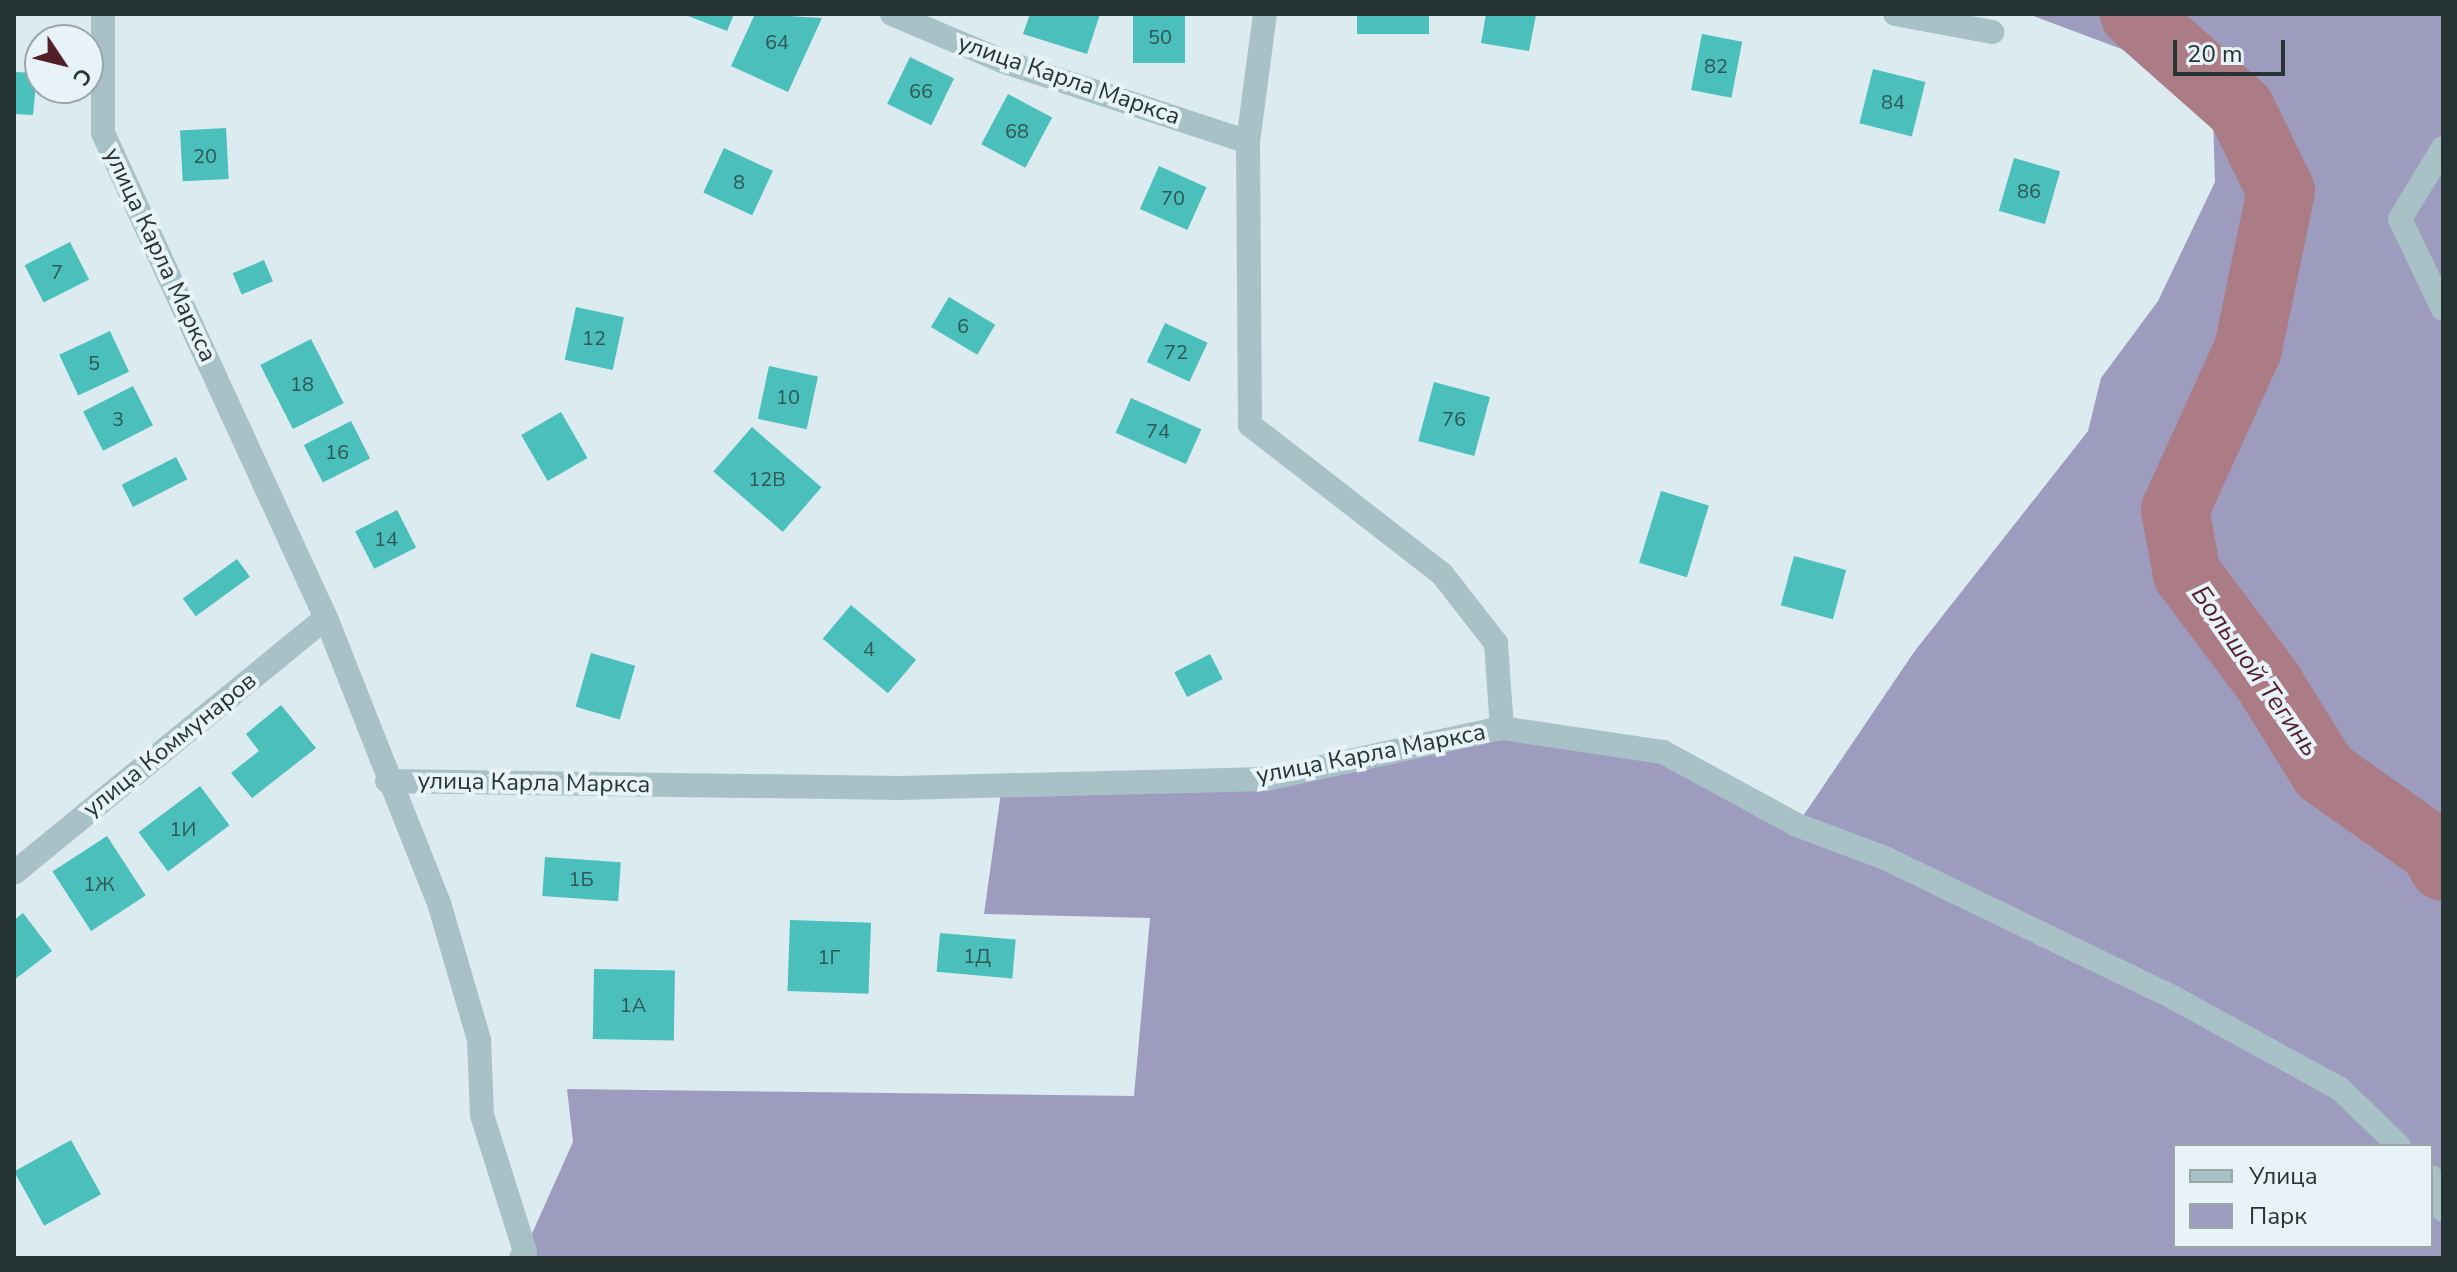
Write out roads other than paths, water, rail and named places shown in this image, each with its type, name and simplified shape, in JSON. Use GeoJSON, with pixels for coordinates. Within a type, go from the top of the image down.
{"type":"FeatureCollection","features":[{"type":"Feature","properties":{"kind":"street","name":"улица Карла Маркса"},"geometry":{"type":"LineString","coordinates":[[103,14],[103,133],[326,618],[387,781],[900,788],[1266,779],[1502,728],[1663,752],[1797,825],[1885,858],[2174,998],[2340,1089],[2397,1144]]}},
{"type":"Feature","properties":{"kind":"street","name":"улица Карла Маркса"},"geometry":{"type":"LineString","coordinates":[[892,14],[1002,61],[1248,142]]}},
{"type":"Feature","properties":{"kind":"street","name":"улица Карла Маркса"},"geometry":{"type":"LineString","coordinates":[[1265,14],[1248,142],[1250,425],[1442,574],[1496,643],[1502,728]]}},
{"type":"Feature","properties":{"kind":"street"},"geometry":{"type":"LineString","coordinates":[[1895,14],[1992,32]]}},
{"type":"Feature","properties":{"kind":"street"},"geometry":{"type":"LineString","coordinates":[[2443,148],[2400,219],[2443,309]]}},
{"type":"Feature","properties":{"kind":"street","name":"улица Коммунаров"},"geometry":{"type":"LineString","coordinates":[[14,873],[326,618]]}},
{"type":"Feature","properties":{"kind":"street"},"geometry":{"type":"LineString","coordinates":[[387,781],[439,903],[475,1025],[482,1115],[525,1256]]}},
{"type":"Feature","properties":{"kind":"street"},"geometry":{"type":"LineString","coordinates":[[2433,1182],[2443,1210]]}},
{"type":"Feature","properties":{"kind":"waterway","name":"Большой Тегинь"},"geometry":{"type":"LineString","coordinates":[[2134,14],[2241,109],[2281,191],[2248,349],[2175,510],[2187,574],[2267,680],[2324,772],[2434,850],[2443,867]]}}]}
